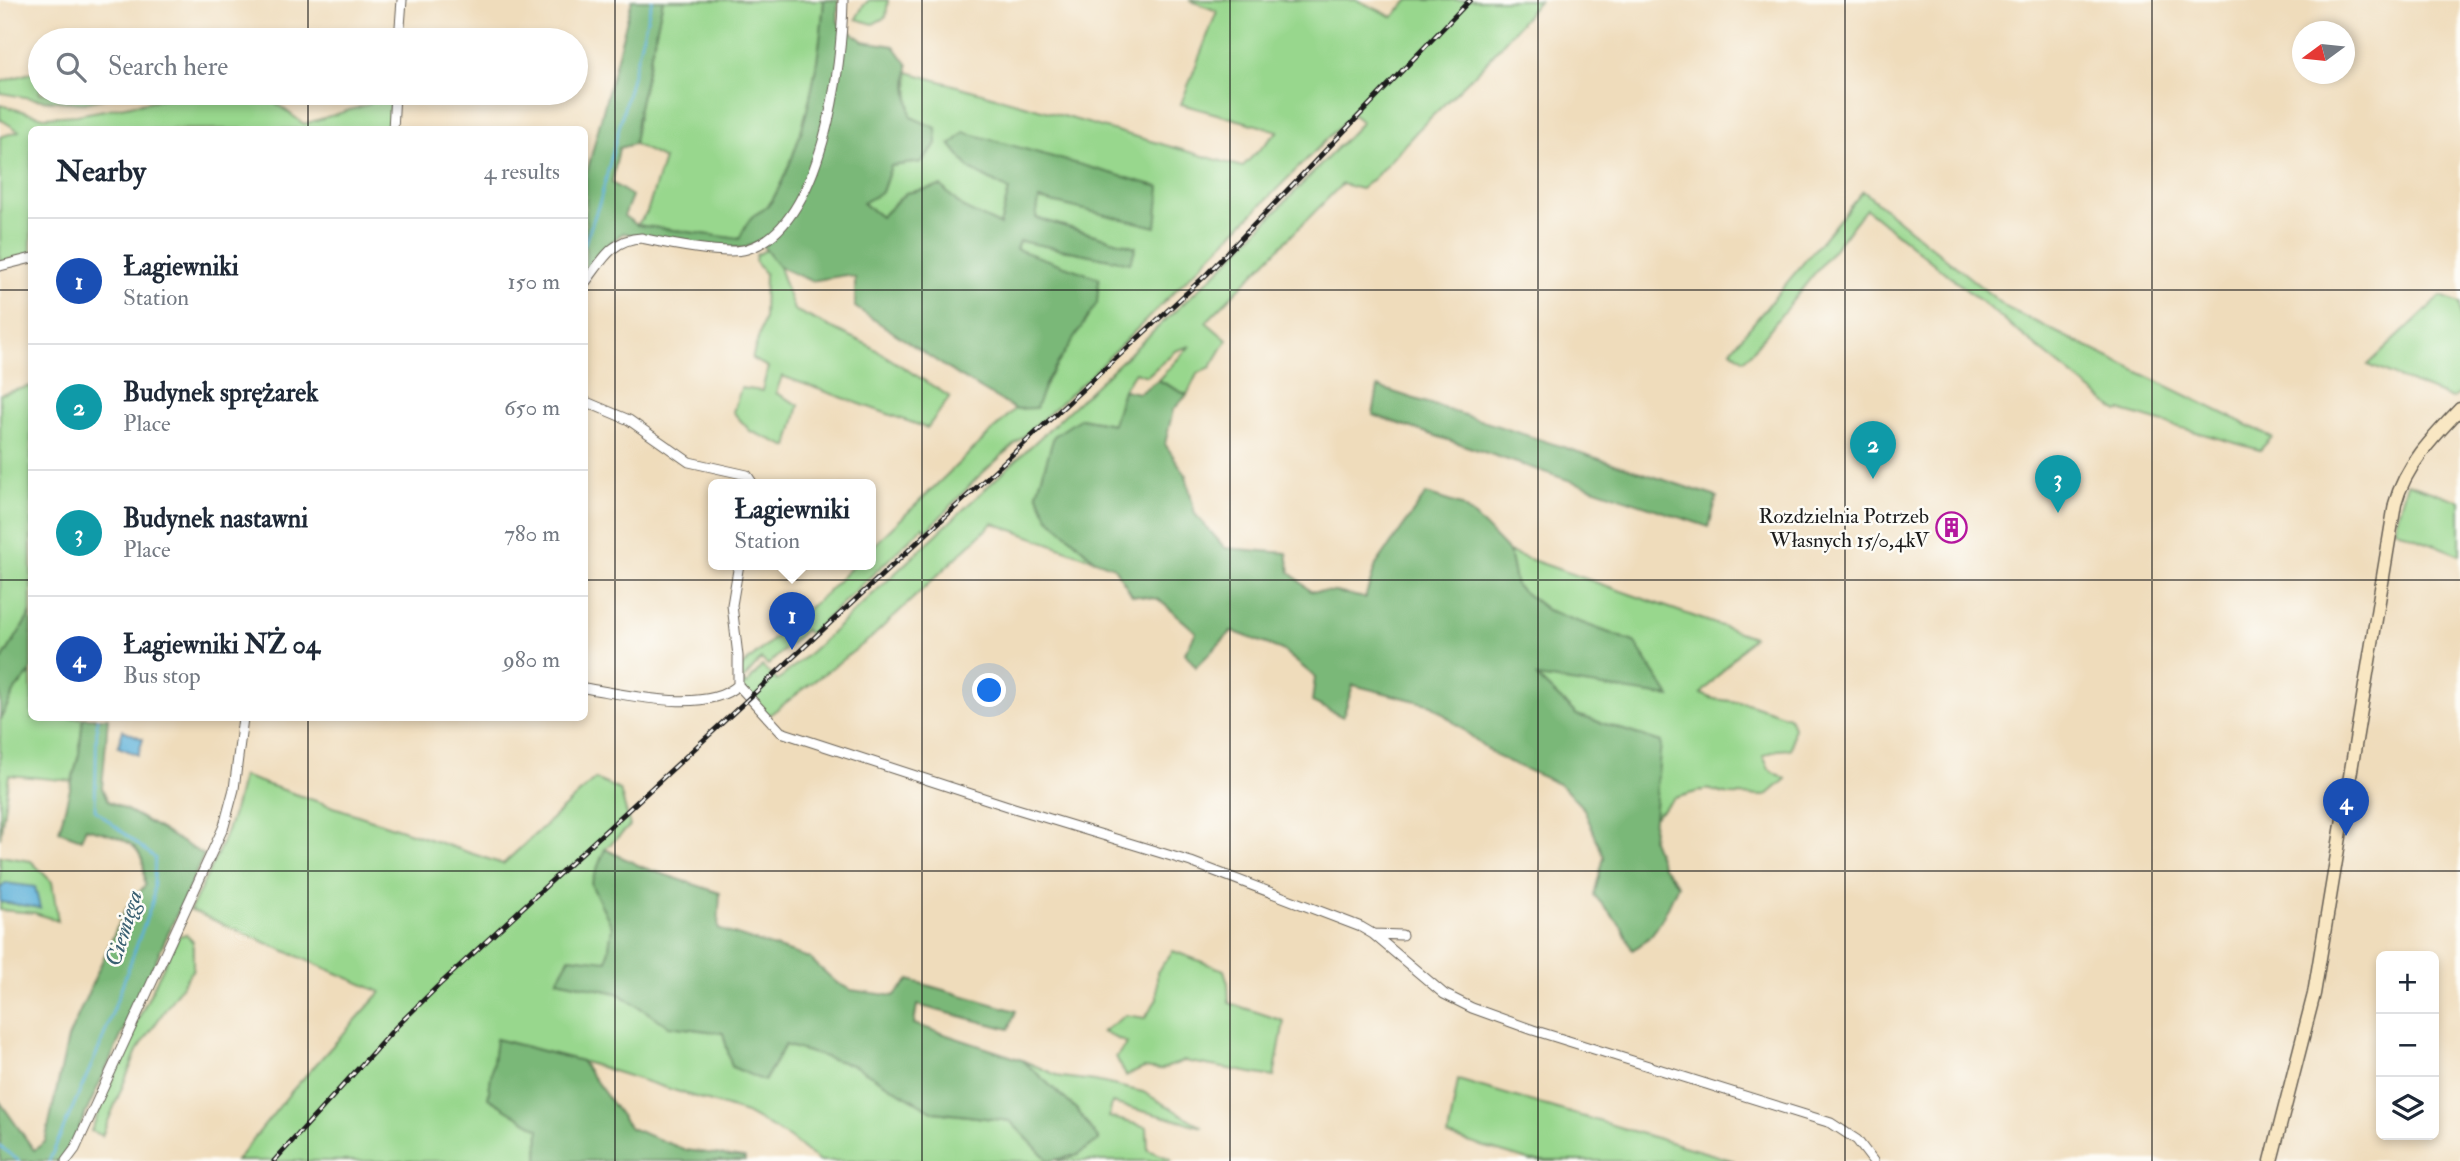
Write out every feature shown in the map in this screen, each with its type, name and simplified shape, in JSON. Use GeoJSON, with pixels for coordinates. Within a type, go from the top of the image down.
{"type":"FeatureCollection","features":[{"type":"Feature","properties":{"kind":"street"},"geometry":{"type":"LineString","coordinates":[[400,28],[402,0]]}},
{"type":"Feature","properties":{"kind":"street"},"geometry":{"type":"LineString","coordinates":[[588,279],[610,250],[628,240],[641,238],[739,251],[760,243],[782,224],[811,174],[825,133],[840,55],[843,0]]}},
{"type":"Feature","properties":{"kind":"street"},"geometry":{"type":"LineString","coordinates":[[393,126],[395,105]]}},
{"type":"Feature","properties":{"kind":"street"},"geometry":{"type":"LineString","coordinates":[[0,266],[28,259]]}},
{"type":"Feature","properties":{"kind":"street"},"geometry":{"type":"LineString","coordinates":[[588,403],[629,420],[689,462],[747,475],[750,479]]}},
{"type":"Feature","properties":{"kind":"street"},"geometry":{"type":"LineString","coordinates":[[2271,1161],[2314,993],[2395,504],[2401,484],[2411,467],[2460,409]]}},
{"type":"Feature","properties":{"kind":"street"},"geometry":{"type":"LineString","coordinates":[[738,570],[733,605],[738,685],[781,732],[1014,808],[1177,856],[1342,918],[1373,934],[1428,981],[1459,1003],[1542,1033],[1831,1123],[1857,1140],[1873,1161]]}},
{"type":"Feature","properties":{"kind":"street"},"geometry":{"type":"LineString","coordinates":[[588,689],[694,701],[724,695],[738,685]]}},
{"type":"Feature","properties":{"kind":"street"},"geometry":{"type":"LineString","coordinates":[[66,1161],[75,1149],[224,826],[234,789],[243,721]]}},
{"type":"Feature","properties":{"kind":"street"},"geometry":{"type":"LineString","coordinates":[[1373,934],[1402,935]]}},
{"type":"Feature","properties":{"kind":"green space"},"geometry":{"type":"Polygon","coordinates":[[[632,0],[663,0],[639,107],[634,144],[619,148],[612,183],[632,196],[624,216],[637,225],[739,239],[751,218],[773,199],[794,152],[814,77],[824,0],[838,0],[838,22],[863,41],[894,46],[908,65],[907,86],[911,117],[936,128],[937,144],[921,162],[891,166],[882,192],[863,203],[881,217],[906,193],[941,186],[963,208],[1000,225],[1009,190],[970,169],[951,145],[964,132],[1160,187],[1156,227],[1039,199],[1036,218],[1136,247],[1130,263],[1019,241],[1016,249],[1099,278],[1097,303],[1047,380],[1036,408],[1015,409],[956,374],[855,307],[855,278],[846,275],[811,281],[779,267],[759,241],[745,248],[720,248],[623,233],[608,245],[588,270],[588,168],[632,0]]]}},
{"type":"Feature","properties":{"kind":"green space"},"geometry":{"type":"Polygon","coordinates":[[[663,0],[824,0],[814,77],[794,152],[773,199],[751,218],[739,239],[637,225],[647,212],[664,159],[634,144],[639,107],[663,0]]]}},
{"type":"Feature","properties":{"kind":"green space"},"geometry":{"type":"Polygon","coordinates":[[[869,0],[888,0],[886,17],[873,24],[856,19],[869,0]]]}},
{"type":"Feature","properties":{"kind":"green space"},"geometry":{"type":"Polygon","coordinates":[[[1189,0],[1357,0],[1393,17],[1409,0],[1540,0],[1484,65],[1375,177],[1361,189],[1342,184],[1206,322],[1227,340],[1211,367],[1197,374],[1187,395],[1158,380],[1190,346],[1175,351],[1147,376],[1135,372],[1123,390],[1113,424],[1081,418],[1046,465],[1037,493],[1048,517],[1095,560],[993,523],[871,638],[768,716],[738,685],[739,669],[849,570],[876,570],[876,543],[1015,409],[1036,407],[1047,380],[1070,344],[1099,279],[1016,249],[1019,240],[1136,247],[1036,218],[1039,199],[1156,226],[951,145],[970,169],[1009,190],[1000,226],[963,208],[941,186],[906,193],[881,217],[863,203],[882,192],[891,166],[921,162],[936,128],[910,118],[908,72],[1242,167],[1278,131],[1181,104],[1217,11],[1189,0]],[[1352,114],[1086,380],[977,478],[927,531],[923,527],[810,634],[805,630],[768,665],[761,659],[742,681],[746,685],[762,666],[777,681],[812,651],[1221,268],[1362,122],[1352,114]]]}},
{"type":"Feature","properties":{"kind":"green space"},"geometry":{"type":"Polygon","coordinates":[[[28,74],[28,98],[0,93],[0,82],[28,74]]]}},
{"type":"Feature","properties":{"kind":"green space"},"geometry":{"type":"Polygon","coordinates":[[[0,105],[44,117],[77,115],[131,105],[278,105],[304,124],[367,105],[390,105],[389,126],[28,126],[28,255],[0,262],[0,137],[19,131],[0,119],[0,105]]]}},
{"type":"Feature","properties":{"kind":"green space"},"geometry":{"type":"Polygon","coordinates":[[[1863,191],[2007,308],[2272,437],[2260,450],[2118,412],[1866,209],[1744,360],[1731,350],[1863,191]]]}},
{"type":"Feature","properties":{"kind":"green space"},"geometry":{"type":"Polygon","coordinates":[[[766,250],[779,267],[794,310],[868,345],[950,397],[927,428],[782,376],[776,393],[799,405],[788,447],[750,431],[733,412],[741,388],[762,391],[768,367],[752,359],[764,319],[765,274],[755,261],[756,255],[766,250]]]}},
{"type":"Feature","properties":{"kind":"green space"},"geometry":{"type":"Polygon","coordinates":[[[2441,296],[2460,303],[2460,393],[2452,399],[2368,365],[2441,296]]]}},
{"type":"Feature","properties":{"kind":"green space"},"geometry":{"type":"Polygon","coordinates":[[[1158,380],[1187,395],[1173,410],[1165,444],[1186,475],[1195,514],[1225,548],[1287,553],[1290,572],[1310,591],[1335,592],[1365,598],[1376,565],[1426,494],[1461,505],[1476,518],[1509,552],[1516,586],[1547,610],[1634,642],[1670,697],[1537,677],[1577,715],[1661,742],[1652,840],[1663,867],[1678,885],[1660,922],[1641,945],[1632,950],[1622,927],[1594,895],[1604,857],[1584,809],[1561,785],[1496,756],[1432,705],[1353,685],[1343,717],[1312,702],[1315,677],[1282,650],[1232,631],[1196,667],[1185,653],[1196,632],[1158,599],[1132,595],[1114,567],[1095,560],[1048,517],[1037,493],[1054,436],[1081,418],[1113,424],[1123,390],[1139,393],[1158,380]]]}},
{"type":"Feature","properties":{"kind":"green space"},"geometry":{"type":"Polygon","coordinates":[[[28,387],[28,618],[0,663],[0,394],[28,387]]]}},
{"type":"Feature","properties":{"kind":"green space"},"geometry":{"type":"Polygon","coordinates":[[[1378,387],[1717,497],[1709,527],[1373,415],[1378,387]]]}},
{"type":"Feature","properties":{"kind":"green space"},"geometry":{"type":"Polygon","coordinates":[[[2407,483],[2460,501],[2460,555],[2394,529],[2407,483]]]}},
{"type":"Feature","properties":{"kind":"green space"},"geometry":{"type":"Polygon","coordinates":[[[1509,552],[1753,637],[1701,694],[1714,699],[1747,703],[1789,717],[1794,727],[1791,749],[1777,750],[1763,756],[1769,769],[1786,779],[1766,796],[1728,795],[1707,789],[1675,798],[1653,818],[1661,742],[1577,715],[1536,676],[1669,696],[1634,642],[1547,610],[1516,586],[1509,552]]]}},
{"type":"Feature","properties":{"kind":"green space"},"geometry":{"type":"Polygon","coordinates":[[[28,618],[28,675],[15,690],[0,720],[0,663],[28,618]]]}},
{"type":"Feature","properties":{"kind":"green space"},"geometry":{"type":"Polygon","coordinates":[[[28,675],[28,721],[83,721],[79,754],[72,781],[9,775],[0,838],[0,720],[15,690],[28,675]]]}},
{"type":"Feature","properties":{"kind":"green space"},"geometry":{"type":"Polygon","coordinates":[[[83,721],[108,721],[102,788],[108,801],[204,855],[79,1128],[61,1161],[0,1161],[0,1102],[34,1150],[45,1142],[68,1038],[124,912],[145,885],[141,857],[132,845],[109,834],[86,828],[81,839],[59,831],[79,754],[83,721]]]}},
{"type":"Feature","properties":{"kind":"green space"},"geometry":{"type":"Polygon","coordinates":[[[242,776],[503,864],[595,779],[620,790],[630,826],[605,849],[591,884],[613,927],[607,962],[570,957],[557,980],[617,993],[669,1026],[723,1033],[732,1067],[765,1080],[785,1045],[855,1066],[934,1112],[1010,1121],[1049,1161],[818,1161],[790,1138],[746,1113],[581,1061],[497,1039],[488,1098],[539,1129],[538,1161],[236,1161],[291,1092],[381,992],[190,910],[228,828],[242,776]]]}},
{"type":"Feature","properties":{"kind":"green space"},"geometry":{"type":"Polygon","coordinates":[[[605,849],[642,867],[720,893],[718,929],[809,958],[837,983],[851,990],[894,996],[909,980],[1016,1011],[1009,1029],[917,1005],[914,1024],[1022,1060],[1077,1110],[1099,1140],[1077,1155],[1049,1161],[1010,1121],[934,1112],[855,1066],[785,1045],[764,1081],[732,1067],[723,1033],[669,1026],[617,993],[557,980],[570,957],[607,961],[612,927],[591,884],[605,849]]]}},
{"type":"Feature","properties":{"kind":"green space"},"geometry":{"type":"Polygon","coordinates":[[[0,856],[31,861],[52,882],[58,921],[35,913],[0,910],[0,856]]]}},
{"type":"Feature","properties":{"kind":"green space"},"geometry":{"type":"Polygon","coordinates":[[[186,934],[193,942],[193,969],[137,1051],[102,1136],[91,1131],[134,1028],[178,936],[186,934]]]}},
{"type":"Feature","properties":{"kind":"green space"},"geometry":{"type":"Polygon","coordinates":[[[1173,951],[1224,970],[1229,1003],[1284,1021],[1274,1077],[1184,1061],[1160,1070],[1144,1068],[1126,1076],[1116,1057],[1127,1043],[1102,1032],[1126,1015],[1145,1018],[1157,999],[1157,972],[1173,951]]]}},
{"type":"Feature","properties":{"kind":"green space"},"geometry":{"type":"Polygon","coordinates":[[[496,1039],[581,1061],[630,1128],[686,1150],[745,1158],[745,1161],[538,1161],[539,1129],[488,1098],[496,1039]]]}},
{"type":"Feature","properties":{"kind":"green space"},"geometry":{"type":"Polygon","coordinates":[[[1022,1060],[1061,1077],[1095,1081],[1143,1092],[1203,1127],[1112,1103],[1109,1117],[1147,1127],[1148,1150],[1171,1161],[1057,1161],[1077,1155],[1098,1140],[1077,1110],[1022,1060]]]}},
{"type":"Feature","properties":{"kind":"green space"},"geometry":{"type":"Polygon","coordinates":[[[1458,1080],[1735,1161],[1531,1161],[1448,1136],[1458,1080]]]}},
{"type":"Feature","properties":{"kind":"water"},"geometry":{"type":"Polygon","coordinates":[[[123,730],[143,739],[138,755],[118,747],[123,730]]]}},
{"type":"Feature","properties":{"kind":"water"},"geometry":{"type":"Polygon","coordinates":[[[5,883],[35,887],[40,908],[0,902],[0,889],[5,883]]]}},
{"type":"Feature","properties":{"kind":"waterway","name":"Ciemięga"},"geometry":{"type":"LineString","coordinates":[[588,235],[600,201],[652,0]]}},
{"type":"Feature","properties":{"kind":"waterway","name":"Ciemięga"},"geometry":{"type":"LineString","coordinates":[[49,1161],[101,1044],[153,900],[155,858],[95,810],[97,721]]}},
{"type":"Feature","properties":{"kind":"waterway","name":"Ciemięga"},"geometry":{"type":"LineString","coordinates":[[0,1146],[19,1161]]}},
{"type":"Feature","properties":{"kind":"railway"},"geometry":{"type":"LineString","coordinates":[[274,1161],[397,1026],[438,986],[1206,275],[1470,0]]}},
{"type":"Feature","properties":{"kind":"place","name":"Budynek sprężarek"},"geometry":{"type":"Point","coordinates":[1873,479]}},
{"type":"Feature","properties":{"kind":"place","name":"Budynek nastawni"},"geometry":{"type":"Point","coordinates":[2058,513]}},
{"type":"Feature","properties":{"kind":"place","name":"Rozdzielnia Potrzeb Własnych 15/0,4kV"},"geometry":{"type":"Point","coordinates":[1952,528]}},
{"type":"Feature","properties":{"kind":"place","name":"Łagiewniki"},"geometry":{"type":"Point","coordinates":[792,650]}},
{"type":"Feature","properties":{"kind":"place","name":"Łagiewniki NŻ 04"},"geometry":{"type":"Point","coordinates":[2346,836]}}]}
